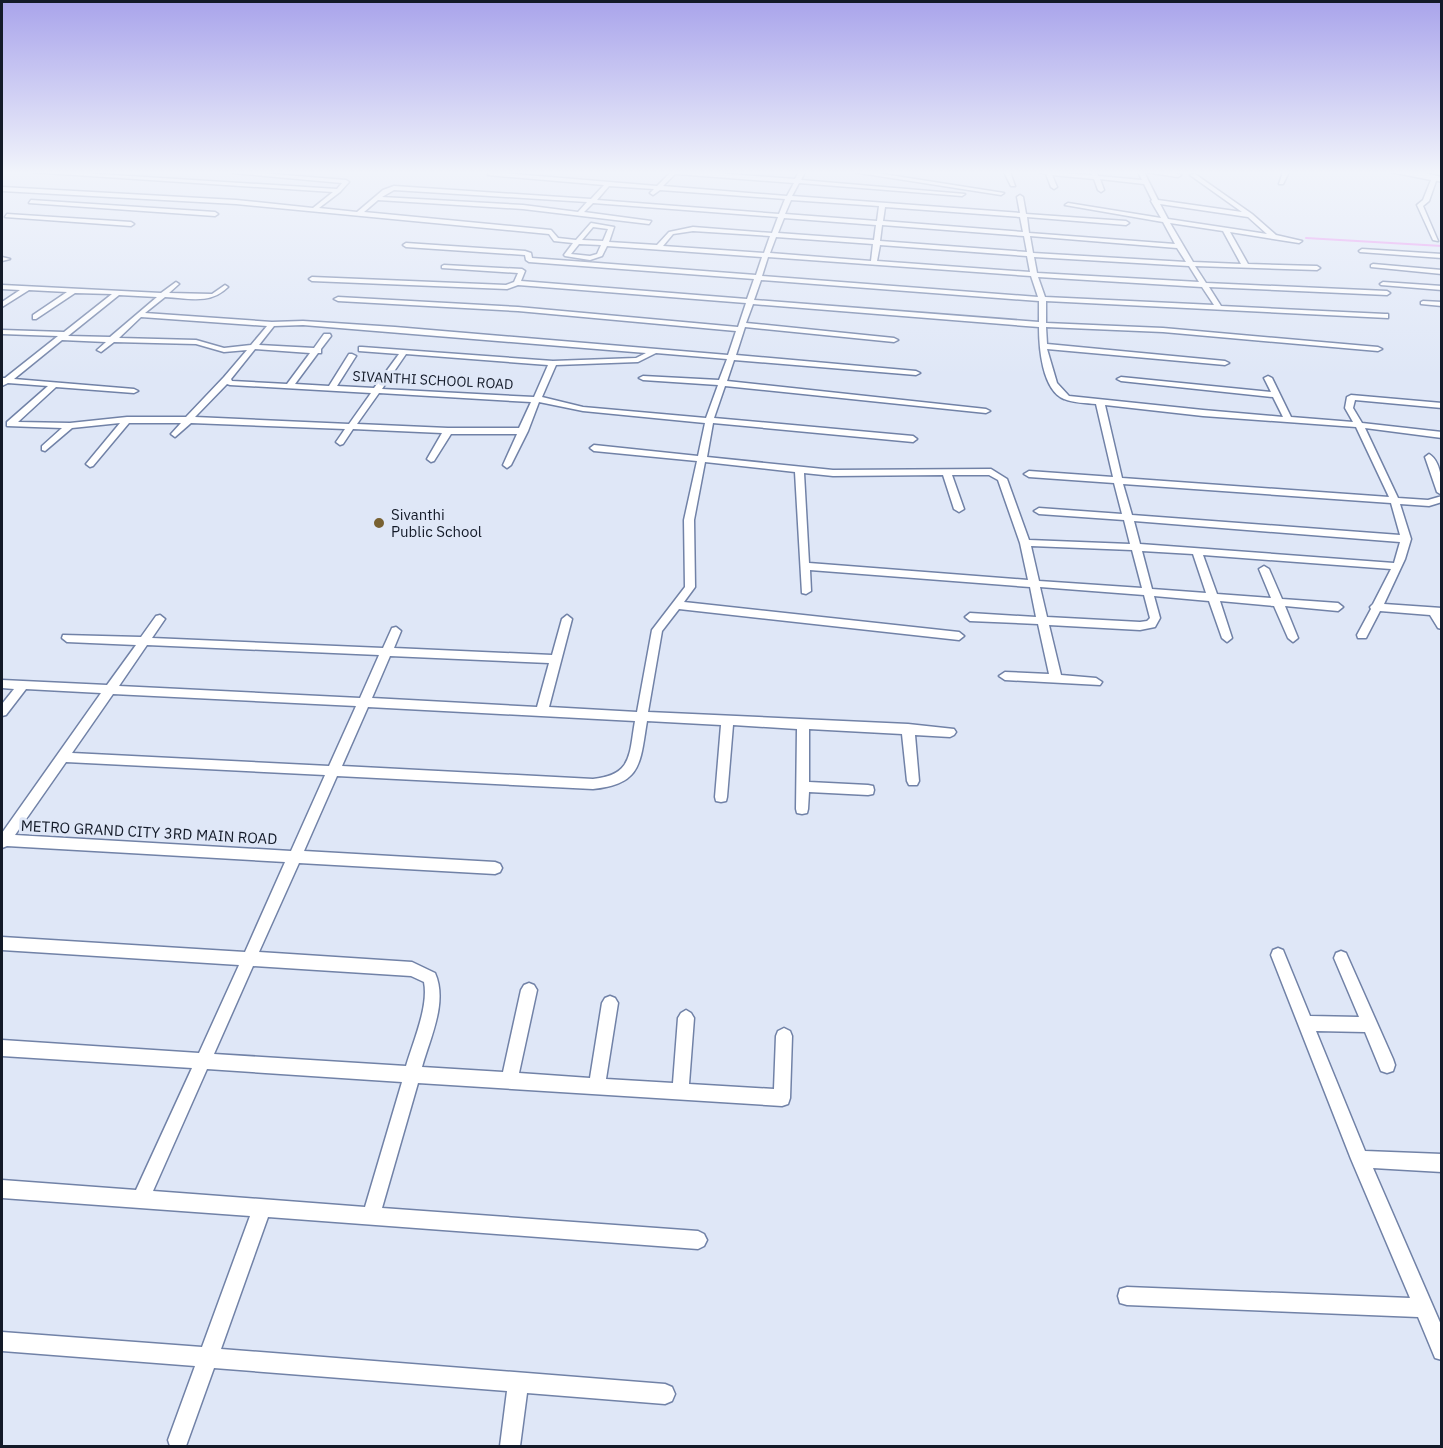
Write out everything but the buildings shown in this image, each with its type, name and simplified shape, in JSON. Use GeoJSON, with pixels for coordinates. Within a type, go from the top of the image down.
{"type":"FeatureCollection","features":[{"type":"Feature","properties":{"kind":"street"},"geometry":{"type":"LineString","coordinates":[[556,240],[1034,276],[1387,293]]}},
{"type":"Feature","properties":{"kind":"street"},"geometry":{"type":"LineString","coordinates":[[578,242],[567,255],[596,257],[607,240]]}},
{"type":"Feature","properties":{"kind":"street"},"geometry":{"type":"LineString","coordinates":[[658,248],[665,240]]}},
{"type":"Feature","properties":{"kind":"street"},"geometry":{"type":"LineString","coordinates":[[62,757],[593,784],[609,782],[625,776],[630,769],[657,630],[690,587],[689,520],[710,419],[773,240]]}},
{"type":"Feature","properties":{"kind":"street"},"geometry":{"type":"LineString","coordinates":[[838,240],[1193,266],[1317,268]]}},
{"type":"Feature","properties":{"kind":"street"},"geometry":{"type":"LineString","coordinates":[[874,261],[877,240]]}},
{"type":"Feature","properties":{"kind":"street"},"geometry":{"type":"LineString","coordinates":[[1028,240],[1034,276],[1042,299],[1041,336],[1045,358],[1062,396],[1100,402],[1360,425],[1442,435]]}},
{"type":"Feature","properties":{"kind":"street"},"geometry":{"type":"LineString","coordinates":[[1090,240],[1179,246]]}},
{"type":"Feature","properties":{"kind":"street"},"geometry":{"type":"LineString","coordinates":[[1175,240],[1219,308]]}},
{"type":"Feature","properties":{"kind":"street"},"geometry":{"type":"LineString","coordinates":[[1231,240],[1245,267]]}},
{"type":"Feature","properties":{"kind":"street"},"geometry":{"type":"LineString","coordinates":[[1292,240],[1299,241]]}},
{"type":"Feature","properties":{"kind":"street"},"geometry":{"type":"LineString","coordinates":[[406,245],[525,253],[529,254],[529,260],[1042,299],[1385,316]]}},
{"type":"Feature","properties":{"kind":"street"},"geometry":{"type":"LineString","coordinates":[[1362,250],[1442,256]]}},
{"type":"Feature","properties":{"kind":"street"},"geometry":{"type":"LineString","coordinates":[[1373,266],[1442,272]]}},
{"type":"Feature","properties":{"kind":"street"},"geometry":{"type":"LineString","coordinates":[[444,267],[522,271],[517,283]]}},
{"type":"Feature","properties":{"kind":"street"},"geometry":{"type":"LineString","coordinates":[[312,279],[507,287],[517,283],[1043,325],[1163,330],[1378,349]]}},
{"type":"Feature","properties":{"kind":"street"},"geometry":{"type":"LineString","coordinates":[[100,350],[176,284]]}},
{"type":"Feature","properties":{"kind":"street"},"geometry":{"type":"LineString","coordinates":[[1383,284],[1442,288]]}},
{"type":"Feature","properties":{"kind":"street"},"geometry":{"type":"LineString","coordinates":[[2,287],[205,297],[214,296],[225,287]]}},
{"type":"Feature","properties":{"kind":"street"},"geometry":{"type":"LineString","coordinates":[[2,305],[26,289]]}},
{"type":"Feature","properties":{"kind":"street"},"geometry":{"type":"LineString","coordinates":[[36,317],[73,291]]}},
{"type":"Feature","properties":{"kind":"street"},"geometry":{"type":"LineString","coordinates":[[3,382],[117,294]]}},
{"type":"Feature","properties":{"kind":"street"},"geometry":{"type":"LineString","coordinates":[[338,299],[518,309],[894,340]]}},
{"type":"Feature","properties":{"kind":"street"},"geometry":{"type":"LineString","coordinates":[[1423,303],[1442,304]]}},
{"type":"Feature","properties":{"kind":"street"},"geometry":{"type":"LineString","coordinates":[[139,315],[395,329],[916,373]]}},
{"type":"Feature","properties":{"kind":"street"},"geometry":{"type":"LineString","coordinates":[[176,434],[227,379],[272,324]]}},
{"type":"Feature","properties":{"kind":"street"},"geometry":{"type":"LineString","coordinates":[[2,332],[111,340],[196,342],[224,350],[253,347],[318,351]]}},
{"type":"Feature","properties":{"kind":"street"},"geometry":{"type":"LineString","coordinates":[[289,386],[318,351],[327,336]]}},
{"type":"Feature","properties":{"kind":"street"},"geometry":{"type":"LineString","coordinates":[[1043,346],[1225,363]]}},
{"type":"Feature","properties":{"kind":"street"},"geometry":{"type":"LineString","coordinates":[[362,349],[553,363],[631,361],[646,357],[657,350]]}},
{"type":"Feature","properties":{"kind":"street"},"geometry":{"type":"LineString","coordinates":[[339,442],[404,352]]}},
{"type":"Feature","properties":{"kind":"street"},"geometry":{"type":"LineString","coordinates":[[332,388],[352,356]]}},
{"type":"Feature","properties":{"kind":"street"},"geometry":{"type":"LineString","coordinates":[[507,465],[553,363]]}},
{"type":"Feature","properties":{"kind":"street"},"geometry":{"type":"LineString","coordinates":[[643,378],[722,383],[986,411]]}},
{"type":"Feature","properties":{"kind":"street"},"geometry":{"type":"LineString","coordinates":[[1268,378],[1288,419]]}},
{"type":"Feature","properties":{"kind":"street","name":"SIVANTHI SCHOOL ROAD"},"geometry":{"type":"LineString","coordinates":[[227,379],[236,385],[538,399],[583,409],[913,439]]}},
{"type":"Feature","properties":{"kind":"street"},"geometry":{"type":"LineString","coordinates":[[1121,380],[1275,394]]}},
{"type":"Feature","properties":{"kind":"street"},"geometry":{"type":"LineString","coordinates":[[3,382],[134,391]]}},
{"type":"Feature","properties":{"kind":"street"},"geometry":{"type":"LineString","coordinates":[[2,431],[6,424],[55,384]]}},
{"type":"Feature","properties":{"kind":"street"},"geometry":{"type":"LineString","coordinates":[[1362,635],[1396,566],[1406,539],[1394,500],[1360,425],[1349,408],[1351,397],[1442,406]]}},
{"type":"Feature","properties":{"kind":"street"},"geometry":{"type":"LineString","coordinates":[[970,617],[1140,626],[1151,624],[1155,618],[1118,481],[1100,402]]}},
{"type":"Feature","properties":{"kind":"street"},"geometry":{"type":"LineString","coordinates":[[6,424],[70,426],[128,420],[188,419],[524,431]]}},
{"type":"Feature","properties":{"kind":"street"},"geometry":{"type":"LineString","coordinates":[[90,464],[128,420]]}},
{"type":"Feature","properties":{"kind":"street"},"geometry":{"type":"LineString","coordinates":[[45,448],[70,426]]}},
{"type":"Feature","properties":{"kind":"street"},"geometry":{"type":"LineString","coordinates":[[431,459],[448,430]]}},
{"type":"Feature","properties":{"kind":"street"},"geometry":{"type":"LineString","coordinates":[[594,448],[799,469],[872,474],[947,472],[998,474],[1002,479],[1024,543],[1045,622],[1056,680]]}},
{"type":"Feature","properties":{"kind":"street"},"geometry":{"type":"LineString","coordinates":[[1429,457],[1442,492]]}},
{"type":"Feature","properties":{"kind":"street"},"geometry":{"type":"LineString","coordinates":[[799,469],[806,591]]}},
{"type":"Feature","properties":{"kind":"street"},"geometry":{"type":"LineString","coordinates":[[947,472],[959,508]]}},
{"type":"Feature","properties":{"kind":"street"},"geometry":{"type":"LineString","coordinates":[[1029,474],[1394,500],[1430,502],[1442,499]]}},
{"type":"Feature","properties":{"kind":"street"},"geometry":{"type":"LineString","coordinates":[[1039,511],[1406,539]]}},
{"type":"Feature","properties":{"kind":"street"},"geometry":{"type":"LineString","coordinates":[[1024,543],[1136,547],[1396,566]]}},
{"type":"Feature","properties":{"kind":"street"},"geometry":{"type":"LineString","coordinates":[[1197,551],[1227,638]]}},
{"type":"Feature","properties":{"kind":"street"},"geometry":{"type":"LineString","coordinates":[[805,566],[1338,607]]}},
{"type":"Feature","properties":{"kind":"street"},"geometry":{"type":"LineString","coordinates":[[1264,569],[1293,638]]}},
{"type":"Feature","properties":{"kind":"street"},"geometry":{"type":"LineString","coordinates":[[676,605],[959,636]]}},
{"type":"Feature","properties":{"kind":"street"},"geometry":{"type":"LineString","coordinates":[[1375,607],[1438,612],[1442,625]]}},
{"type":"Feature","properties":{"kind":"street"},"geometry":{"type":"LineString","coordinates":[[2,841],[160,619]]}},
{"type":"Feature","properties":{"kind":"street"},"geometry":{"type":"LineString","coordinates":[[542,711],[567,619]]}},
{"type":"Feature","properties":{"kind":"street"},"geometry":{"type":"LineString","coordinates":[[141,1199],[396,632]]}},
{"type":"Feature","properties":{"kind":"street"},"geometry":{"type":"LineString","coordinates":[[67,638],[556,659]]}},
{"type":"Feature","properties":{"kind":"street"},"geometry":{"type":"LineString","coordinates":[[1005,676],[1096,682]]}},
{"type":"Feature","properties":{"kind":"street"},"geometry":{"type":"LineString","coordinates":[[2,684],[950,732]]}},
{"type":"Feature","properties":{"kind":"street"},"geometry":{"type":"LineString","coordinates":[[2,712],[23,685]]}},
{"type":"Feature","properties":{"kind":"street"},"geometry":{"type":"LineString","coordinates":[[721,797],[727,720]]}},
{"type":"Feature","properties":{"kind":"street"},"geometry":{"type":"LineString","coordinates":[[802,809],[803,724]]}},
{"type":"Feature","properties":{"kind":"street"},"geometry":{"type":"LineString","coordinates":[[908,729],[913,781]]}},
{"type":"Feature","properties":{"kind":"street"},"geometry":{"type":"LineString","coordinates":[[803,787],[868,790]]}},
{"type":"Feature","properties":{"kind":"street","name":"METRO GRAND CITY 3RD MAIN ROAD"},"geometry":{"type":"LineString","coordinates":[[2,841],[495,868]]}},
{"type":"Feature","properties":{"kind":"street"},"geometry":{"type":"LineString","coordinates":[[2,943],[412,969],[430,978],[433,990],[431,1008],[371,1216]]}},
{"type":"Feature","properties":{"kind":"street"},"geometry":{"type":"LineString","coordinates":[[1278,955],[1360,1159],[1442,1351]]}},
{"type":"Feature","properties":{"kind":"street"},"geometry":{"type":"LineString","coordinates":[[1341,958],[1387,1065]]}},
{"type":"Feature","properties":{"kind":"street"},"geometry":{"type":"LineString","coordinates":[[508,1080],[529,990]]}},
{"type":"Feature","properties":{"kind":"street"},"geometry":{"type":"LineString","coordinates":[[597,1086],[610,1003]]}},
{"type":"Feature","properties":{"kind":"street"},"geometry":{"type":"LineString","coordinates":[[680,1091],[686,1018]]}},
{"type":"Feature","properties":{"kind":"street"},"geometry":{"type":"LineString","coordinates":[[1306,1023],[1370,1025]]}},
{"type":"Feature","properties":{"kind":"street"},"geometry":{"type":"LineString","coordinates":[[2,1048],[782,1098],[784,1036]]}},
{"type":"Feature","properties":{"kind":"street"},"geometry":{"type":"LineString","coordinates":[[1360,1159],[1442,1163]]}},
{"type":"Feature","properties":{"kind":"street"},"geometry":{"type":"LineString","coordinates":[[2,1189],[698,1240]]}},
{"type":"Feature","properties":{"kind":"street"},"geometry":{"type":"LineString","coordinates":[[178,1440],[262,1208]]}},
{"type":"Feature","properties":{"kind":"street"},"geometry":{"type":"LineString","coordinates":[[1127,1296],[1423,1308]]}},
{"type":"Feature","properties":{"kind":"street"},"geometry":{"type":"LineString","coordinates":[[2,1341],[665,1394]]}},
{"type":"Feature","properties":{"kind":"street"},"geometry":{"type":"LineString","coordinates":[[510,1446],[518,1383]]}},
{"type":"Feature","properties":{"kind":"waterway"},"geometry":{"type":"LineString","coordinates":[[1333,240],[1442,246]]}},
{"type":"Feature","properties":{"kind":"place","name":"Sivanthi Public School"},"geometry":{"type":"Point","coordinates":[379,523]}}]}
